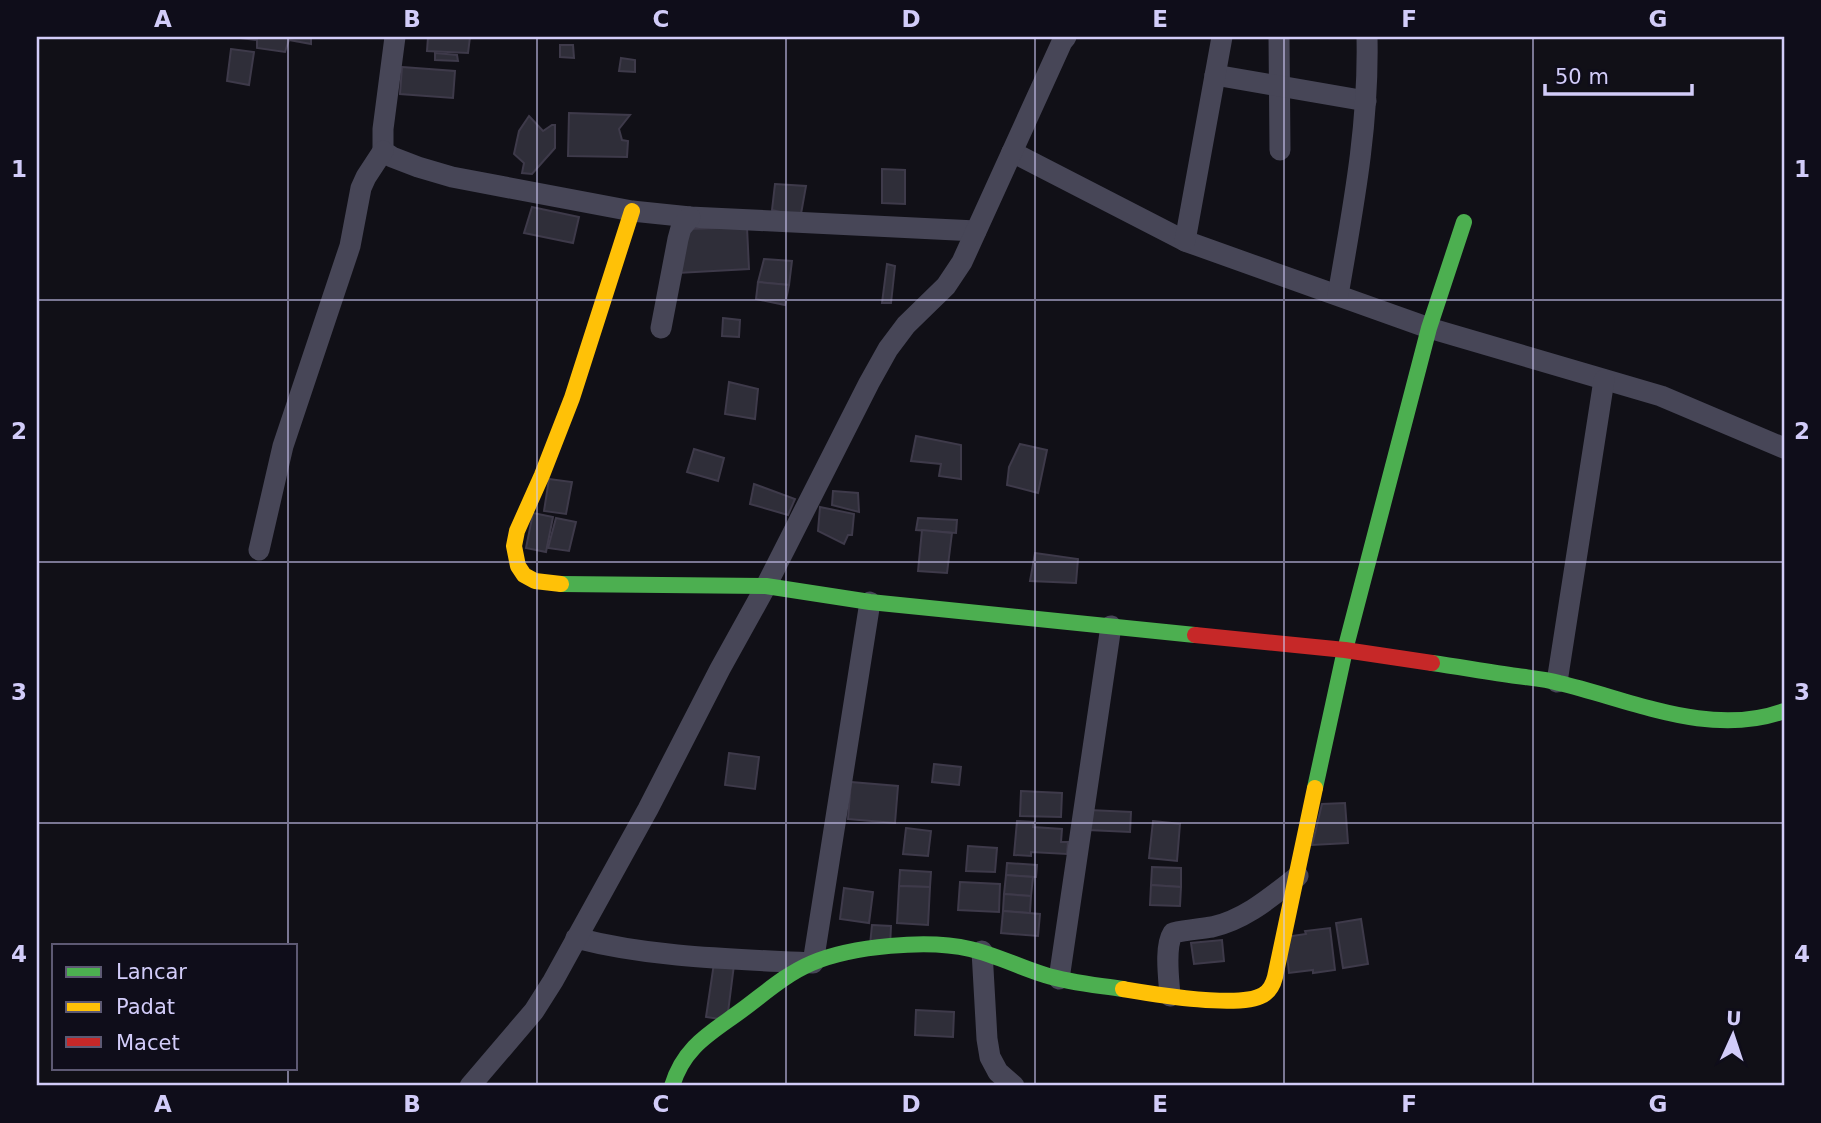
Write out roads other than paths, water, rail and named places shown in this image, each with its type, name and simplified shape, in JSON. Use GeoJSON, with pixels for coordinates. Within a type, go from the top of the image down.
{"type":"FeatureCollection","features":[{"type":"Feature","properties":{"kind":"street"},"geometry":{"type":"LineString","coordinates":[[259,550],[283,446],[350,246],[361,188],[383,151],[392,37]]}},
{"type":"Feature","properties":{"kind":"street"},"geometry":{"type":"LineString","coordinates":[[470,1086],[534,1011],[553,981],[648,809],[888,349],[906,325],[956,273],[1066,37]]}},
{"type":"Feature","properties":{"kind":"street"},"geometry":{"type":"LineString","coordinates":[[1185,241],[1222,37]]}},
{"type":"Feature","properties":{"kind":"street"},"geometry":{"type":"LineString","coordinates":[[1279,37],[1280,150]]}},
{"type":"Feature","properties":{"kind":"street"},"geometry":{"type":"LineString","coordinates":[[1338,295],[1360,169],[1366,101],[1367,37]]}},
{"type":"Feature","properties":{"kind":"street"},"geometry":{"type":"LineString","coordinates":[[1215,75],[1366,101]]}},
{"type":"Feature","properties":{"kind":"street"},"geometry":{"type":"LineString","coordinates":[[383,151],[418,167],[452,177],[632,211],[690,217],[976,231]]}},
{"type":"Feature","properties":{"kind":"street"},"geometry":{"type":"LineString","coordinates":[[1012,152],[1185,241],[1429,328],[1661,396],[1784,448]]}},
{"type":"Feature","properties":{"kind":"street"},"geometry":{"type":"LineString","coordinates":[[632,211],[572,398],[517,531],[514,546],[518,566],[524,575],[535,580],[573,585],[766,586],[870,602],[1345,650],[1557,682],[1703,719],[1752,720],[1784,710]]}},
{"type":"Feature","properties":{"kind":"street"},"geometry":{"type":"LineString","coordinates":[[661,328],[678,239],[681,228],[690,217]]}},
{"type":"Feature","properties":{"kind":"street"},"geometry":{"type":"LineString","coordinates":[[672,1086],[688,1053],[782,979],[813,962],[869,950],[953,946],[982,951],[1059,979],[1170,996],[1230,1001],[1255,999],[1268,992],[1274,982],[1298,876],[1345,650],[1429,328],[1464,222]]}},
{"type":"Feature","properties":{"kind":"street"},"geometry":{"type":"LineString","coordinates":[[1557,682],[1604,380]]}},
{"type":"Feature","properties":{"kind":"street"},"geometry":{"type":"LineString","coordinates":[[813,962],[870,602]]}},
{"type":"Feature","properties":{"kind":"street"},"geometry":{"type":"LineString","coordinates":[[1059,979],[1111,626]]}},
{"type":"Feature","properties":{"kind":"street"},"geometry":{"type":"LineString","coordinates":[[1170,996],[1168,948],[1169,938],[1173,933],[1213,926],[1246,914],[1262,905],[1298,876]]}},
{"type":"Feature","properties":{"kind":"street"},"geometry":{"type":"LineString","coordinates":[[576,938],[612,947],[696,957],[813,962]]}},
{"type":"Feature","properties":{"kind":"street"},"geometry":{"type":"LineString","coordinates":[[982,951],[988,1052],[998,1072],[1014,1086]]}}]}
